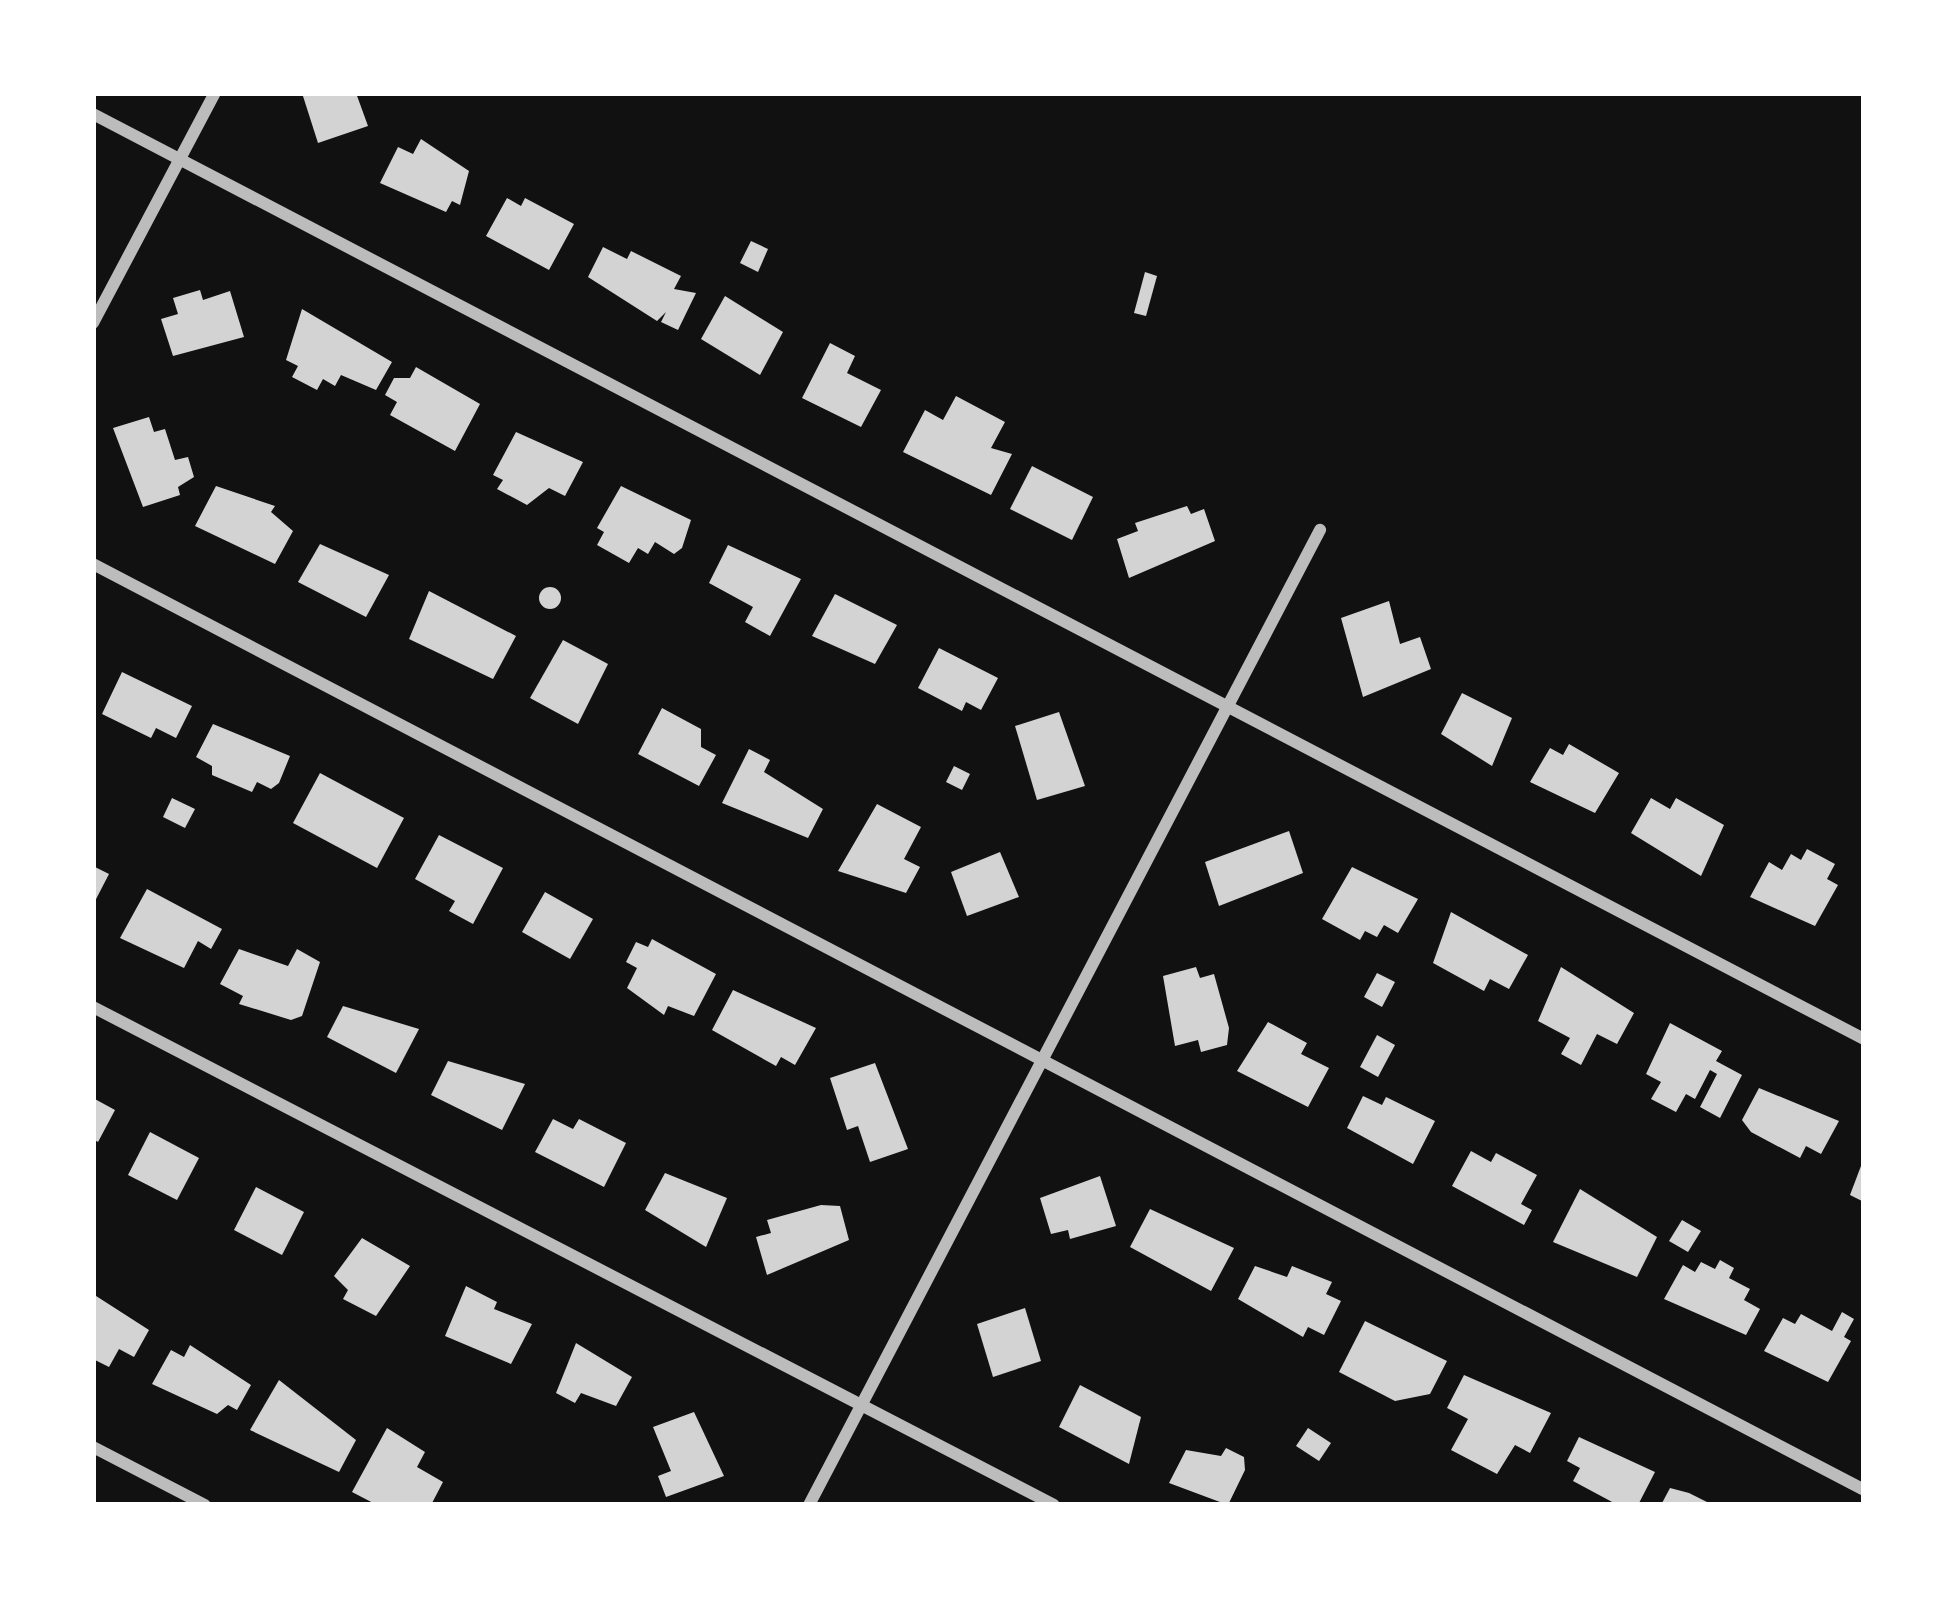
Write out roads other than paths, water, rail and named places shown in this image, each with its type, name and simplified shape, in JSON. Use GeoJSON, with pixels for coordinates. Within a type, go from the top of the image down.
{"type":"FeatureCollection","features":[{"type":"Feature","properties":{"kind":"street"},"geometry":{"type":"LineString","coordinates":[[93,323],[215,93]]}},
{"type":"Feature","properties":{"kind":"street"},"geometry":{"type":"LineString","coordinates":[[93,114],[1864,1039]]}},
{"type":"Feature","properties":{"kind":"street"},"geometry":{"type":"LineString","coordinates":[[809,1505],[1320,530]]}},
{"type":"Feature","properties":{"kind":"street"},"geometry":{"type":"LineString","coordinates":[[93,564],[1864,1490]]}},
{"type":"Feature","properties":{"kind":"street"},"geometry":{"type":"LineString","coordinates":[[93,1007],[1054,1505]]}},
{"type":"Feature","properties":{"kind":"street"},"geometry":{"type":"LineString","coordinates":[[93,1447],[205,1505]]}}]}
